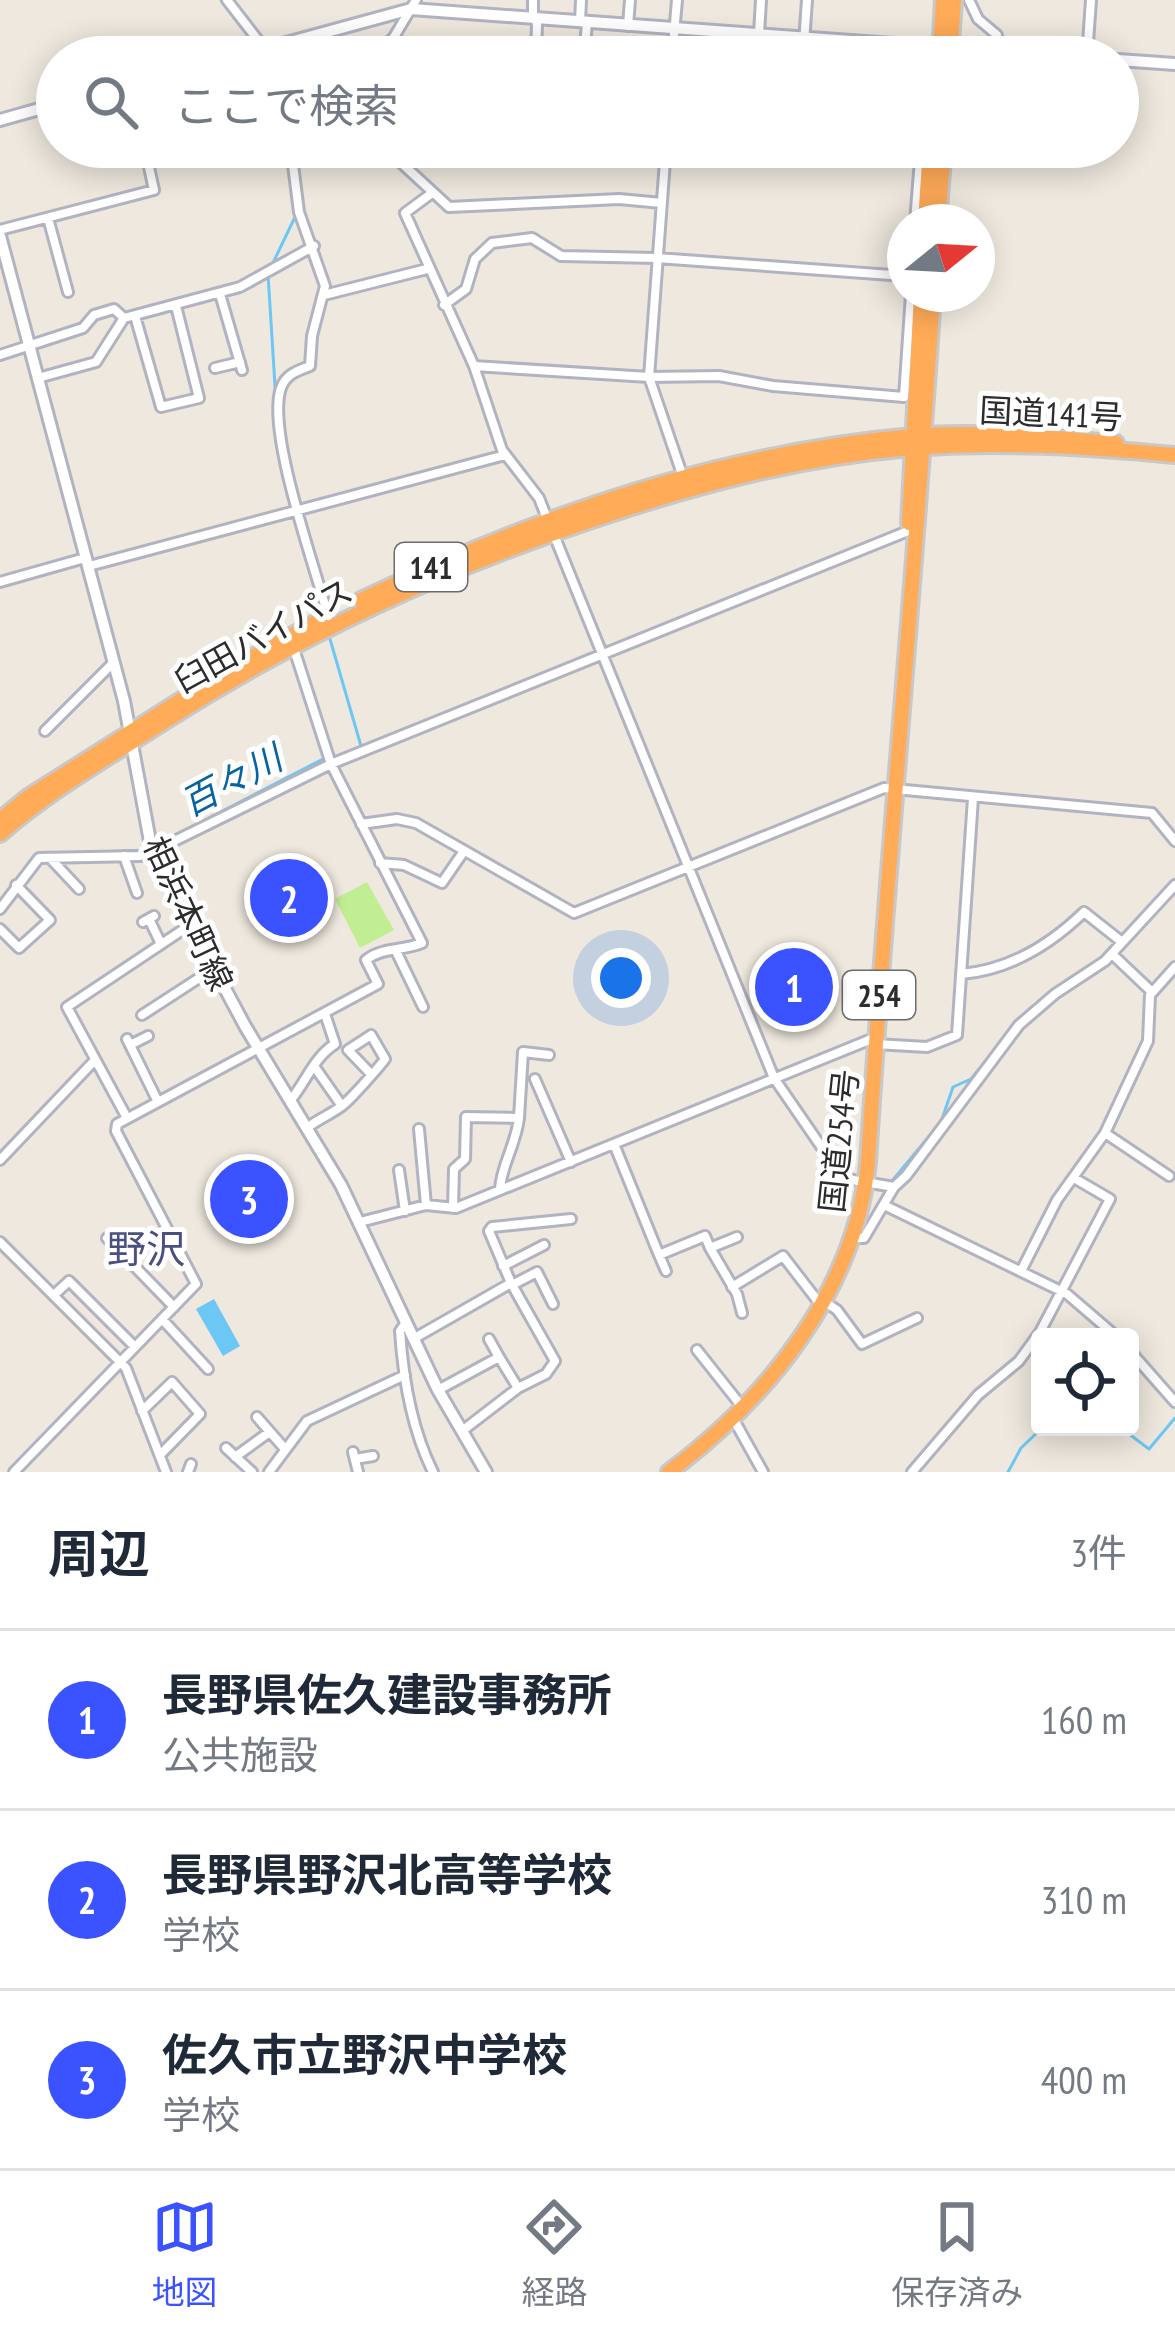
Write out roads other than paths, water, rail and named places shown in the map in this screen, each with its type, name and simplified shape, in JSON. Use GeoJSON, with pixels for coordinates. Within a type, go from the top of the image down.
{"type":"FeatureCollection","features":[{"type":"Feature","properties":{"kind":"highway"},"geometry":{"type":"LineString","coordinates":[[944,0],[945,36]]}},
{"type":"Feature","properties":{"kind":"highway"},"geometry":{"type":"LineString","coordinates":[[948,36],[954,0]]}},
{"type":"Feature","properties":{"kind":"highway"},"geometry":{"type":"LineString","coordinates":[[926,204],[929,168]]}},
{"type":"Feature","properties":{"kind":"highway"},"geometry":{"type":"LineString","coordinates":[[939,204],[942,168]]}},
{"type":"Feature","properties":{"kind":"highway"},"geometry":{"type":"LineString","coordinates":[[918,442],[921,312]]}},
{"type":"Feature","properties":{"kind":"highway"},"geometry":{"type":"LineString","coordinates":[[918,442],[931,312]]}},
{"type":"Feature","properties":{"kind":"highway","name":"国道141号"},"geometry":{"type":"LineString","coordinates":[[918,442],[1175,451]]}},
{"type":"Feature","properties":{"kind":"highway","name":"臼田バイパス"},"geometry":{"type":"LineString","coordinates":[[0,834],[236,665],[414,574],[684,480],[786,453],[918,442]]}},
{"type":"Feature","properties":{"kind":"highway","name":"臼田バイパス"},"geometry":{"type":"LineString","coordinates":[[0,820],[28,797],[292,644],[417,584],[551,528],[753,472],[918,442]]}},
{"type":"Feature","properties":{"kind":"highway","name":"国道254号"},"geometry":{"type":"LineString","coordinates":[[903,677],[908,531],[918,442]]}},
{"type":"Feature","properties":{"kind":"highway","name":"国道254号"},"geometry":{"type":"LineString","coordinates":[[669,1472],[739,1414],[822,1303],[853,1238],[866,1183],[918,442]]}},
{"type":"Feature","properties":{"kind":"main road"},"geometry":{"type":"LineString","coordinates":[[319,36],[413,5],[535,20],[789,36]]}},
{"type":"Feature","properties":{"kind":"main road"},"geometry":{"type":"LineString","coordinates":[[1139,61],[1175,64]]}},
{"type":"Feature","properties":{"kind":"main road"},"geometry":{"type":"LineString","coordinates":[[0,120],[36,110]]}},
{"type":"Feature","properties":{"kind":"main road","name":"相浜本町線"},"geometry":{"type":"LineString","coordinates":[[0,233],[114,662],[152,852],[257,1048],[360,1222],[405,1324],[485,1472]]}},
{"type":"Feature","properties":{"kind":"street"},"geometry":{"type":"LineString","coordinates":[[227,0],[255,36]]}},
{"type":"Feature","properties":{"kind":"street"},"geometry":{"type":"LineString","coordinates":[[533,0],[535,36]]}},
{"type":"Feature","properties":{"kind":"street"},"geometry":{"type":"LineString","coordinates":[[581,0],[583,36]]}},
{"type":"Feature","properties":{"kind":"street"},"geometry":{"type":"LineString","coordinates":[[628,26],[629,0]]}},
{"type":"Feature","properties":{"kind":"street"},"geometry":{"type":"LineString","coordinates":[[674,36],[677,0]]}},
{"type":"Feature","properties":{"kind":"street"},"geometry":{"type":"LineString","coordinates":[[759,34],[761,0]]}},
{"type":"Feature","properties":{"kind":"street"},"geometry":{"type":"LineString","coordinates":[[804,36],[807,0]]}},
{"type":"Feature","properties":{"kind":"street"},"geometry":{"type":"LineString","coordinates":[[969,0],[978,20],[997,36]]}},
{"type":"Feature","properties":{"kind":"street"},"geometry":{"type":"LineString","coordinates":[[1089,36],[1091,0]]}},
{"type":"Feature","properties":{"kind":"street"},"geometry":{"type":"LineString","coordinates":[[395,36],[413,5]]}},
{"type":"Feature","properties":{"kind":"street"},"geometry":{"type":"LineString","coordinates":[[719,32],[719,36]]}},
{"type":"Feature","properties":{"kind":"street"},"geometry":{"type":"LineString","coordinates":[[0,233],[154,190],[149,168]]}},
{"type":"Feature","properties":{"kind":"street"},"geometry":{"type":"LineString","coordinates":[[293,168],[299,212],[325,286],[310,366],[293,372],[280,392],[281,443],[328,616]]}},
{"type":"Feature","properties":{"kind":"street"},"geometry":{"type":"LineString","coordinates":[[406,168],[453,207],[619,199],[662,203]]}},
{"type":"Feature","properties":{"kind":"street"},"geometry":{"type":"LineString","coordinates":[[664,168],[649,376],[684,480]]}},
{"type":"Feature","properties":{"kind":"street"},"geometry":{"type":"LineString","coordinates":[[917,204],[920,168]]}},
{"type":"Feature","properties":{"kind":"street"},"geometry":{"type":"LineString","coordinates":[[432,193],[404,213],[474,366],[505,455],[539,498],[774,1078],[840,1174],[894,1186]]}},
{"type":"Feature","properties":{"kind":"street"},"geometry":{"type":"LineString","coordinates":[[48,217],[69,285]]}},
{"type":"Feature","properties":{"kind":"street"},"geometry":{"type":"LineString","coordinates":[[444,305],[466,289],[476,259],[497,241],[532,238],[561,256],[887,275]]}},
{"type":"Feature","properties":{"kind":"street"},"geometry":{"type":"LineString","coordinates":[[38,378],[96,362],[129,317],[220,294],[314,246]]}},
{"type":"Feature","properties":{"kind":"street"},"geometry":{"type":"LineString","coordinates":[[323,296],[427,269]]}},
{"type":"Feature","properties":{"kind":"street"},"geometry":{"type":"LineString","coordinates":[[215,368],[241,366],[220,294]]}},
{"type":"Feature","properties":{"kind":"street"},"geometry":{"type":"LineString","coordinates":[[0,356],[82,328],[103,310],[114,309],[129,317],[161,407],[199,398],[176,306]]}},
{"type":"Feature","properties":{"kind":"street"},"geometry":{"type":"LineString","coordinates":[[474,366],[719,376],[773,386],[904,397],[909,312]]}},
{"type":"Feature","properties":{"kind":"street"},"geometry":{"type":"LineString","coordinates":[[0,582],[505,455]]}},
{"type":"Feature","properties":{"kind":"street"},"geometry":{"type":"LineString","coordinates":[[0,909],[34,861],[152,852],[332,764],[908,531]]}},
{"type":"Feature","properties":{"kind":"street"},"geometry":{"type":"LineString","coordinates":[[14,1472],[196,1284],[116,1131],[117,1124],[378,984],[369,956],[422,943],[332,764],[292,644]]}},
{"type":"Feature","properties":{"kind":"street"},"geometry":{"type":"LineString","coordinates":[[45,731],[114,662]]}},
{"type":"Feature","properties":{"kind":"street"},"geometry":{"type":"LineString","coordinates":[[361,824],[397,819],[416,823],[556,900],[568,912],[884,788],[1152,813],[1175,841]]}},
{"type":"Feature","properties":{"kind":"street"},"geometry":{"type":"LineString","coordinates":[[360,1222],[426,1205],[453,1208],[876,1041],[927,1047],[957,1035],[973,798]]}},
{"type":"Feature","properties":{"kind":"street"},"geometry":{"type":"LineString","coordinates":[[380,863],[404,865],[442,884],[464,850]]}},
{"type":"Feature","properties":{"kind":"street"},"geometry":{"type":"LineString","coordinates":[[124,856],[136,893]]}},
{"type":"Feature","properties":{"kind":"street"},"geometry":{"type":"LineString","coordinates":[[49,857],[79,889]]}},
{"type":"Feature","properties":{"kind":"street"},"geometry":{"type":"LineString","coordinates":[[0,929],[19,948],[50,920],[16,885]]}},
{"type":"Feature","properties":{"kind":"street"},"geometry":{"type":"LineString","coordinates":[[853,1238],[864,1238],[894,1186],[1019,1025],[1116,949],[1175,885]]}},
{"type":"Feature","properties":{"kind":"street"},"geometry":{"type":"LineString","coordinates":[[962,974],[1030,954],[1084,912],[1152,992]]}},
{"type":"Feature","properties":{"kind":"street"},"geometry":{"type":"LineString","coordinates":[[149,919],[160,944]]}},
{"type":"Feature","properties":{"kind":"street"},"geometry":{"type":"LineString","coordinates":[[128,1118],[67,1007],[190,925]]}},
{"type":"Feature","properties":{"kind":"street"},"geometry":{"type":"LineString","coordinates":[[396,951],[423,1006]]}},
{"type":"Feature","properties":{"kind":"street"},"geometry":{"type":"LineString","coordinates":[[1021,1271],[1057,1200],[1105,1133],[1148,1041],[1152,992],[1175,967]]}},
{"type":"Feature","properties":{"kind":"street"},"geometry":{"type":"LineString","coordinates":[[142,1016],[213,969]]}},
{"type":"Feature","properties":{"kind":"street"},"geometry":{"type":"LineString","coordinates":[[290,1101],[321,1052],[336,1039],[325,1015]]}},
{"type":"Feature","properties":{"kind":"street"},"geometry":{"type":"LineString","coordinates":[[148,1036],[129,1042],[158,1102]]}},
{"type":"Feature","properties":{"kind":"street"},"geometry":{"type":"LineString","coordinates":[[307,1128],[342,1106],[383,1065],[385,1059],[371,1036],[348,1050],[370,1073]]}},
{"type":"Feature","properties":{"kind":"street"},"geometry":{"type":"LineString","coordinates":[[500,1189],[516,1144],[523,1052],[550,1055]]}},
{"type":"Feature","properties":{"kind":"street"},"geometry":{"type":"LineString","coordinates":[[0,1160],[95,1060]]}},
{"type":"Feature","properties":{"kind":"street"},"geometry":{"type":"LineString","coordinates":[[314,1066],[342,1106]]}},
{"type":"Feature","properties":{"kind":"street"},"geometry":{"type":"LineString","coordinates":[[535,1079],[572,1162]]}},
{"type":"Feature","properties":{"kind":"street"},"geometry":{"type":"LineString","coordinates":[[453,1208],[454,1169],[465,1159],[466,1117],[520,1118]]}},
{"type":"Feature","properties":{"kind":"street"},"geometry":{"type":"LineString","coordinates":[[418,1129],[426,1205]]}},
{"type":"Feature","properties":{"kind":"street"},"geometry":{"type":"LineString","coordinates":[[1105,1133],[1168,1176]]}},
{"type":"Feature","properties":{"kind":"street"},"geometry":{"type":"LineString","coordinates":[[614,1144],[666,1271]]}},
{"type":"Feature","properties":{"kind":"street"},"geometry":{"type":"LineString","coordinates":[[399,1170],[405,1210]]}},
{"type":"Feature","properties":{"kind":"street"},"geometry":{"type":"LineString","coordinates":[[912,1472],[962,1412],[1019,1361],[1040,1332],[1111,1199],[1074,1178]]}},
{"type":"Feature","properties":{"kind":"street"},"geometry":{"type":"LineString","coordinates":[[884,1205],[1060,1290],[1106,1328]]}},
{"type":"Feature","properties":{"kind":"street"},"geometry":{"type":"LineString","coordinates":[[460,1432],[518,1388],[546,1374],[555,1361],[489,1231],[571,1220]]}},
{"type":"Feature","properties":{"kind":"street"},"geometry":{"type":"LineString","coordinates":[[659,1255],[705,1236],[742,1312]]}},
{"type":"Feature","properties":{"kind":"street"},"geometry":{"type":"LineString","coordinates":[[710,1248],[737,1237]]}},
{"type":"Feature","properties":{"kind":"street"},"geometry":{"type":"LineString","coordinates":[[107,1238],[175,1306]]}},
{"type":"Feature","properties":{"kind":"street"},"geometry":{"type":"LineString","coordinates":[[0,1242],[121,1362],[166,1472]]}},
{"type":"Feature","properties":{"kind":"street"},"geometry":{"type":"LineString","coordinates":[[503,1266],[544,1245]]}},
{"type":"Feature","properties":{"kind":"street"},"geometry":{"type":"LineString","coordinates":[[732,1287],[783,1256],[822,1303],[837,1310],[862,1345],[916,1318]]}},
{"type":"Feature","properties":{"kind":"street"},"geometry":{"type":"LineString","coordinates":[[413,1339],[537,1272],[554,1304]]}},
{"type":"Feature","properties":{"kind":"street"},"geometry":{"type":"LineString","coordinates":[[54,1295],[69,1281],[135,1347]]}},
{"type":"Feature","properties":{"kind":"street"},"geometry":{"type":"LineString","coordinates":[[162,1319],[208,1370]]}},
{"type":"Feature","properties":{"kind":"street"},"geometry":{"type":"LineString","coordinates":[[405,1324],[400,1337],[406,1376],[424,1455],[433,1472]]}},
{"type":"Feature","properties":{"kind":"street"},"geometry":{"type":"LineString","coordinates":[[489,1339],[518,1388]]}},
{"type":"Feature","properties":{"kind":"street"},"geometry":{"type":"LineString","coordinates":[[697,1349],[739,1414],[764,1472]]}},
{"type":"Feature","properties":{"kind":"street"},"geometry":{"type":"LineString","coordinates":[[438,1390],[500,1357]]}},
{"type":"Feature","properties":{"kind":"street"},"geometry":{"type":"LineString","coordinates":[[1139,1361],[1175,1402]]}},
{"type":"Feature","properties":{"kind":"street"},"geometry":{"type":"LineString","coordinates":[[269,1472],[314,1416],[406,1376]]}},
{"type":"Feature","properties":{"kind":"street"},"geometry":{"type":"LineString","coordinates":[[142,1411],[172,1382],[200,1414],[160,1455]]}},
{"type":"Feature","properties":{"kind":"street"},"geometry":{"type":"LineString","coordinates":[[257,1417],[285,1449]]}},
{"type":"Feature","properties":{"kind":"street"},"geometry":{"type":"LineString","coordinates":[[235,1457],[268,1432]]}},
{"type":"Feature","properties":{"kind":"street"},"geometry":{"type":"LineString","coordinates":[[226,1448],[252,1472]]}},
{"type":"Feature","properties":{"kind":"street"},"geometry":{"type":"LineString","coordinates":[[358,1472],[354,1455],[374,1456]]}},
{"type":"Feature","properties":{"kind":"water"},"geometry":{"type":"Polygon","coordinates":[[[214,1299],[240,1346],[223,1356],[196,1309],[214,1299]]]}},
{"type":"Feature","properties":{"kind":"waterway"},"geometry":{"type":"LineString","coordinates":[[221,0],[248,36]]}},
{"type":"Feature","properties":{"kind":"waterway"},"geometry":{"type":"LineString","coordinates":[[272,265],[295,217],[293,196]]}},
{"type":"Feature","properties":{"kind":"waterway"},"geometry":{"type":"LineString","coordinates":[[268,274],[276,402]]}},
{"type":"Feature","properties":{"kind":"waterway"},"geometry":{"type":"LineString","coordinates":[[276,429],[281,461]]}},
{"type":"Feature","properties":{"kind":"waterway"},"geometry":{"type":"LineString","coordinates":[[312,574],[319,602]]}},
{"type":"Feature","properties":{"kind":"waterway"},"geometry":{"type":"LineString","coordinates":[[330,639],[361,746],[356,751]]}},
{"type":"Feature","properties":{"kind":"waterway","name":"百々川"},"geometry":{"type":"LineString","coordinates":[[159,844],[325,758]]}},
{"type":"Feature","properties":{"kind":"waterway"},"geometry":{"type":"LineString","coordinates":[[2,901],[36,855],[145,850]]}},
{"type":"Feature","properties":{"kind":"waterway"},"geometry":{"type":"LineString","coordinates":[[1103,958],[1112,948],[1153,985]]}},
{"type":"Feature","properties":{"kind":"waterway"},"geometry":{"type":"LineString","coordinates":[[871,1216],[892,1181],[941,1122],[953,1087],[971,1079],[1019,1020],[1070,980]]}},
{"type":"Feature","properties":{"kind":"waterway"},"geometry":{"type":"LineString","coordinates":[[1132,1436],[1149,1449],[1175,1418]]}},
{"type":"Feature","properties":{"kind":"waterway"},"geometry":{"type":"LineString","coordinates":[[1008,1472],[1034,1436]]}},
{"type":"Feature","properties":{"kind":"place","name":"長野県野沢北高等学校"},"geometry":{"type":"Point","coordinates":[289,898]}},
{"type":"Feature","properties":{"kind":"place","name":"長野県佐久建設事務所"},"geometry":{"type":"Point","coordinates":[794,987]}},
{"type":"Feature","properties":{"kind":"place","name":"佐久市立野沢中学校"},"geometry":{"type":"Point","coordinates":[249,1199]}},
{"type":"Feature","properties":{"kind":"district","name":"野沢"},"geometry":{"type":"Point","coordinates":[146,1248]}}]}
